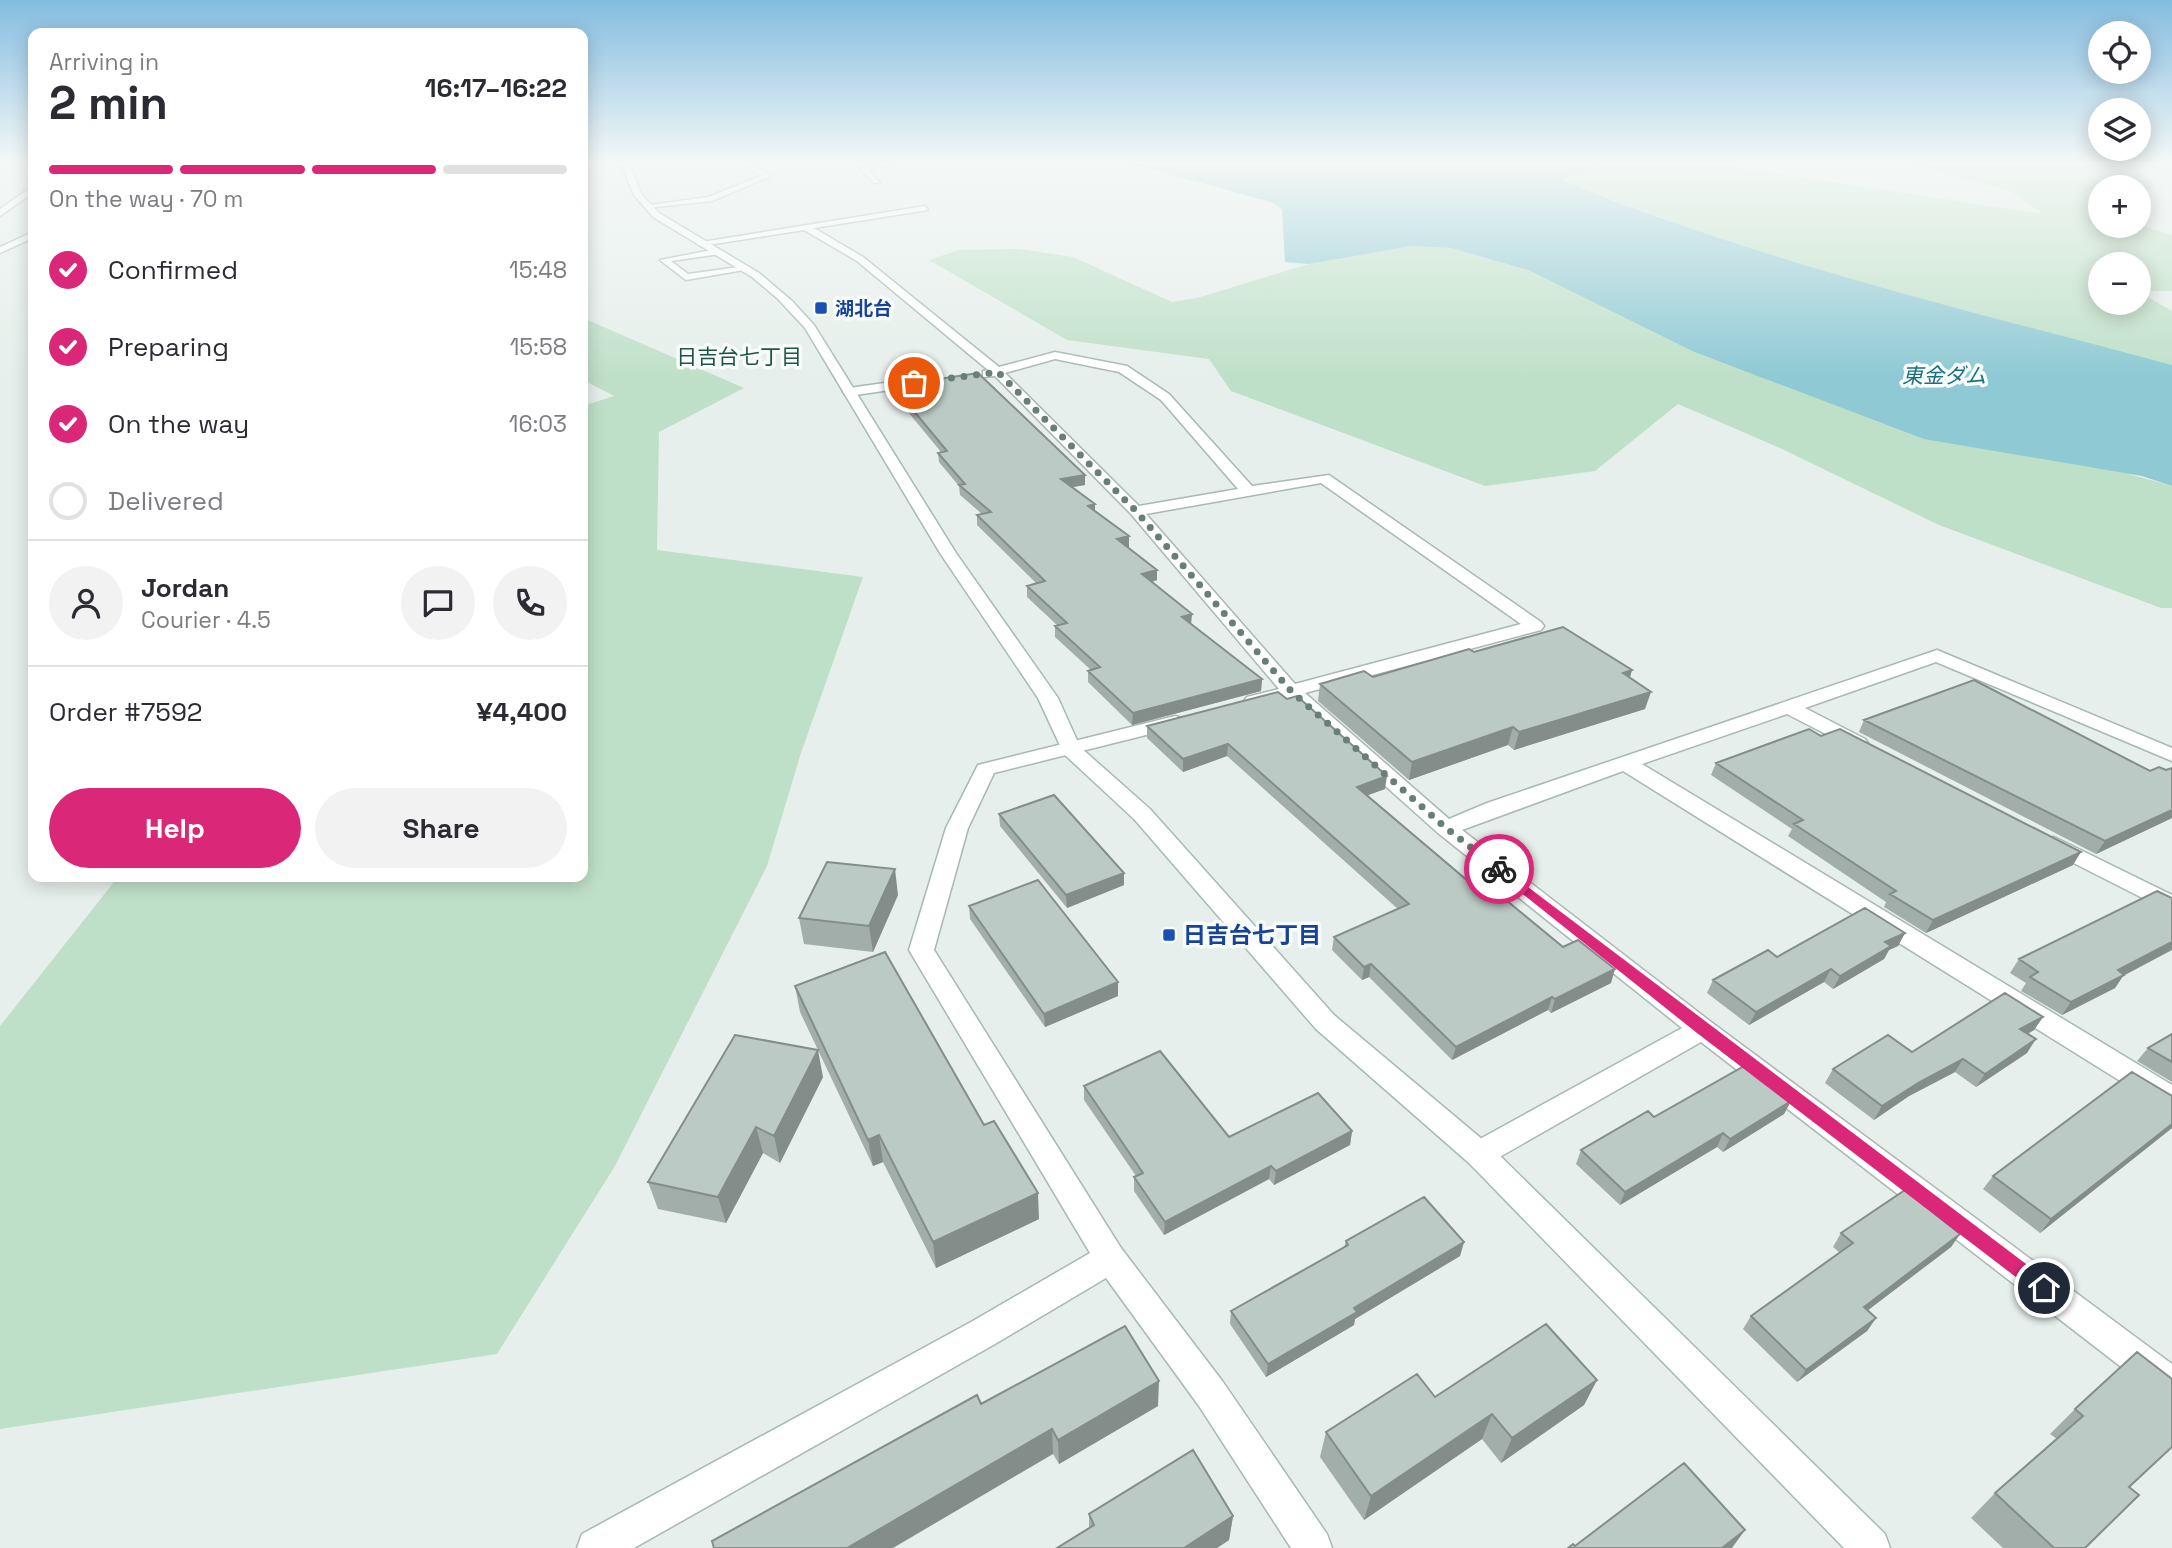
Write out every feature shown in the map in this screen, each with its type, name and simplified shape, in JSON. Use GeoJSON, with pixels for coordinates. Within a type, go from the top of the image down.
{"type":"FeatureCollection","features":[{"type":"Feature","properties":{"kind":"street"},"geometry":{"type":"LineString","coordinates":[[685,233],[746,269],[795,308],[948,552],[1048,698],[1071,750],[1142,814],[1325,1023],[1479,1154],[1871,1548]]}},
{"type":"Feature","properties":{"kind":"street"},"geometry":{"type":"LineString","coordinates":[[701,243],[761,233]]}},
{"type":"Feature","properties":{"kind":"street"},"geometry":{"type":"LineString","coordinates":[[818,233],[860,259],[998,372],[1136,511],[1291,691],[1446,828],[1702,1029],[2172,1385]]}},
{"type":"Feature","properties":{"kind":"street"},"geometry":{"type":"LineString","coordinates":[[0,250],[28,237]]}},
{"type":"Feature","properties":{"kind":"street"},"geometry":{"type":"LineString","coordinates":[[972,375],[998,372],[1055,355],[1123,369],[1165,397],[1248,491]]}},
{"type":"Feature","properties":{"kind":"street"},"geometry":{"type":"LineString","coordinates":[[849,392],[933,381]]}},
{"type":"Feature","properties":{"kind":"street"},"geometry":{"type":"LineString","coordinates":[[1136,511],[1324,478],[1535,626],[1240,705]]}},
{"type":"Feature","properties":{"kind":"street"},"geometry":{"type":"LineString","coordinates":[[1446,828],[1625,763],[1937,656],[2167,747]]}},
{"type":"Feature","properties":{"kind":"street"},"geometry":{"type":"LineString","coordinates":[[1788,707],[1875,752]]}},
{"type":"Feature","properties":{"kind":"street"},"geometry":{"type":"LineString","coordinates":[[1188,719],[1071,750],[985,769],[957,828],[921,950],[1110,1258],[1211,1394],[1313,1548]]}},
{"type":"Feature","properties":{"kind":"street"},"geometry":{"type":"LineString","coordinates":[[1625,763],[2172,1099]]}},
{"type":"Feature","properties":{"kind":"street"},"geometry":{"type":"LineString","coordinates":[[2036,835],[2172,905]]}},
{"type":"Feature","properties":{"kind":"street"},"geometry":{"type":"LineString","coordinates":[[1479,1154],[1702,1029]]}},
{"type":"Feature","properties":{"kind":"street"},"geometry":{"type":"LineString","coordinates":[[596,1548],[983,1333],[1110,1258]]}},
{"type":"Feature","properties":{"kind":"lane"},"geometry":{"type":"LineString","coordinates":[[717,252],[664,260],[686,278],[746,269]]}},
{"type":"Feature","properties":{"kind":"green space"},"geometry":{"type":"Polygon","coordinates":[[[1701,233],[2088,233],[2088,238],[2151,238],[2151,233],[2166,233],[2172,235],[2172,291],[2151,291],[2151,252],[2088,252],[2088,315],[2151,315],[2151,299],[2172,311],[2172,365],[1889,291],[1701,233]]]}},
{"type":"Feature","properties":{"kind":"green space"},"geometry":{"type":"Polygon","coordinates":[[[1412,246],[1451,248],[1528,270],[1692,351],[2172,486],[2172,608],[2161,608],[1939,525],[1780,448],[1678,404],[1595,471],[1485,486],[1231,391],[1209,359],[1067,340],[929,260],[959,250],[1019,249],[1073,257],[1172,302],[1197,298],[1309,264],[1412,246]]]}},
{"type":"Feature","properties":{"kind":"green space"},"geometry":{"type":"Polygon","coordinates":[[[588,320],[744,388],[659,432],[657,550],[863,577],[801,753],[767,866],[615,1166],[497,1354],[0,1429],[0,1026],[114,882],[588,882],[588,404],[614,396],[588,383],[588,320]]]}},
{"type":"Feature","properties":{"kind":"water","name":"東金ダム"},"geometry":{"type":"Polygon","coordinates":[[[1283,233],[1704,233],[1864,283],[2172,365],[2172,486],[2142,476],[1924,439],[1692,351],[1528,270],[1451,248],[1412,246],[1309,264],[1285,262],[1283,233]]]}},
{"type":"Feature","properties":{"kind":"building"},"geometry":{"type":"Polygon","coordinates":[[[978,373],[1085,475],[1061,479],[1095,504],[1088,506],[1129,536],[1117,539],[1157,570],[1142,574],[1192,614],[1182,617],[1262,679],[1133,713],[1088,671],[1100,667],[1055,626],[1067,623],[1027,586],[1045,581],[977,515],[991,512],[959,485],[965,484],[938,453],[947,451],[893,386],[978,373]]]}},
{"type":"Feature","properties":{"kind":"building"},"geometry":{"type":"Polygon","coordinates":[[[1563,627],[1632,670],[1623,673],[1651,692],[1519,732],[1513,727],[1412,762],[1320,684],[1364,671],[1373,677],[1469,649],[1474,652],[1563,627]]]}},
{"type":"Feature","properties":{"kind":"building"},"geometry":{"type":"Polygon","coordinates":[[[1974,680],[2150,771],[2159,767],[2166,770],[2172,768],[2172,810],[2105,841],[1864,720],[1974,680]]]}},
{"type":"Feature","properties":{"kind":"building"},"geometry":{"type":"Polygon","coordinates":[[[1278,692],[1287,699],[1297,696],[1387,776],[1357,787],[1468,881],[1478,877],[1563,947],[1578,940],[1615,969],[1555,999],[1552,997],[1456,1047],[1371,964],[1364,967],[1334,937],[1409,904],[1228,744],[1183,759],[1147,726],[1278,692]]]}},
{"type":"Feature","properties":{"kind":"building"},"geometry":{"type":"Polygon","coordinates":[[[1809,729],[1821,736],[1840,729],[2081,852],[1933,920],[1890,894],[1896,891],[1794,824],[1803,820],[1716,763],[1809,729]]]}},
{"type":"Feature","properties":{"kind":"building"},"geometry":{"type":"Polygon","coordinates":[[[1054,795],[1124,873],[1066,895],[999,814],[1054,795]]]}},
{"type":"Feature","properties":{"kind":"building"},"geometry":{"type":"Polygon","coordinates":[[[827,862],[895,869],[869,926],[799,918],[827,862]]]}},
{"type":"Feature","properties":{"kind":"building"},"geometry":{"type":"Polygon","coordinates":[[[1038,880],[1118,982],[1044,1014],[969,906],[1038,880]]]}},
{"type":"Feature","properties":{"kind":"building"},"geometry":{"type":"Polygon","coordinates":[[[2157,891],[2172,898],[2172,942],[2118,970],[2124,975],[2071,1002],[2030,977],[2038,972],[2019,959],[2157,891]]]}},
{"type":"Feature","properties":{"kind":"building"},"geometry":{"type":"Polygon","coordinates":[[[1865,908],[1905,933],[1885,942],[1891,946],[1840,976],[1831,969],[1756,1012],[1713,980],[1768,950],[1777,957],[1865,908]]]}},
{"type":"Feature","properties":{"kind":"building"},"geometry":{"type":"Polygon","coordinates":[[[885,952],[984,1125],[994,1121],[1038,1193],[933,1242],[879,1135],[868,1140],[795,986],[885,952]]]}},
{"type":"Feature","properties":{"kind":"building"},"geometry":{"type":"Polygon","coordinates":[[[2005,993],[2043,1017],[2020,1029],[2036,1039],[1985,1074],[1963,1059],[1882,1106],[1833,1069],[1888,1035],[1912,1052],[2005,993]]]}},
{"type":"Feature","properties":{"kind":"building"},"geometry":{"type":"Polygon","coordinates":[[[2172,1034],[2172,1062],[2148,1048],[2172,1034]]]}},
{"type":"Feature","properties":{"kind":"building"},"geometry":{"type":"Polygon","coordinates":[[[735,1035],[818,1050],[774,1136],[756,1127],[718,1197],[648,1182],[735,1035]]]}},
{"type":"Feature","properties":{"kind":"building"},"geometry":{"type":"Polygon","coordinates":[[[1160,1051],[1229,1137],[1318,1093],[1352,1131],[1276,1171],[1271,1166],[1165,1222],[1134,1177],[1143,1173],[1084,1086],[1160,1051]]]}},
{"type":"Feature","properties":{"kind":"building"},"geometry":{"type":"Polygon","coordinates":[[[1746,1065],[1791,1101],[1730,1139],[1723,1133],[1625,1192],[1581,1150],[1648,1111],[1654,1117],[1746,1065]]]}},
{"type":"Feature","properties":{"kind":"building"},"geometry":{"type":"Polygon","coordinates":[[[2132,1072],[2172,1096],[2172,1124],[2051,1219],[1993,1176],[2132,1072]]]}},
{"type":"Feature","properties":{"kind":"building"},"geometry":{"type":"Polygon","coordinates":[[[1905,1190],[1960,1234],[1864,1307],[1876,1318],[1806,1370],[1751,1316],[1853,1243],[1841,1233],[1905,1190]]]}},
{"type":"Feature","properties":{"kind":"building"},"geometry":{"type":"Polygon","coordinates":[[[1424,1197],[1464,1242],[1354,1308],[1357,1312],[1268,1364],[1231,1311],[1348,1245],[1346,1241],[1424,1197]]]}},
{"type":"Feature","properties":{"kind":"building"},"geometry":{"type":"Polygon","coordinates":[[[1546,1324],[1597,1380],[1512,1438],[1492,1414],[1371,1496],[1326,1432],[1417,1374],[1435,1397],[1546,1324]]]}},
{"type":"Feature","properties":{"kind":"building"},"geometry":{"type":"Polygon","coordinates":[[[1125,1326],[1159,1381],[1058,1440],[1052,1429],[847,1548],[714,1548],[712,1541],[977,1395],[981,1404],[1125,1326]]]}},
{"type":"Feature","properties":{"kind":"building"},"geometry":{"type":"Polygon","coordinates":[[[2137,1352],[2172,1379],[2172,1447],[2129,1487],[2139,1495],[2085,1548],[2054,1548],[1995,1493],[2083,1416],[2075,1409],[2137,1352]]]}},
{"type":"Feature","properties":{"kind":"building"},"geometry":{"type":"Polygon","coordinates":[[[1193,1450],[1233,1516],[1184,1548],[1057,1548],[1094,1525],[1089,1514],[1193,1450]]]}},
{"type":"Feature","properties":{"kind":"building"},"geometry":{"type":"Polygon","coordinates":[[[1684,1463],[1745,1530],[1722,1548],[1568,1548],[1573,1544],[1575,1546],[1684,1463]]]}},
{"type":"Feature","properties":{"kind":"way so far"},"geometry":{"type":"LineString","coordinates":[[914,383],[998,372],[1136,511],[1291,691],[1446,828],[1499,869]]}},
{"type":"Feature","properties":{"kind":"place","name":"湖北台"},"geometry":{"type":"Point","coordinates":[821,308]}},
{"type":"Feature","properties":{"kind":"place","name":"日吉台七丁目"},"geometry":{"type":"Point","coordinates":[1169,935]}},
{"type":"Feature","properties":{"kind":"district","name":"日吉台七丁目"},"geometry":{"type":"Point","coordinates":[739,356]}},
{"type":"Feature","properties":{"kind":"route"},"geometry":{"type":"LineString","coordinates":[[1499,869],[1702,1029],[2044,1288]]}}]}
